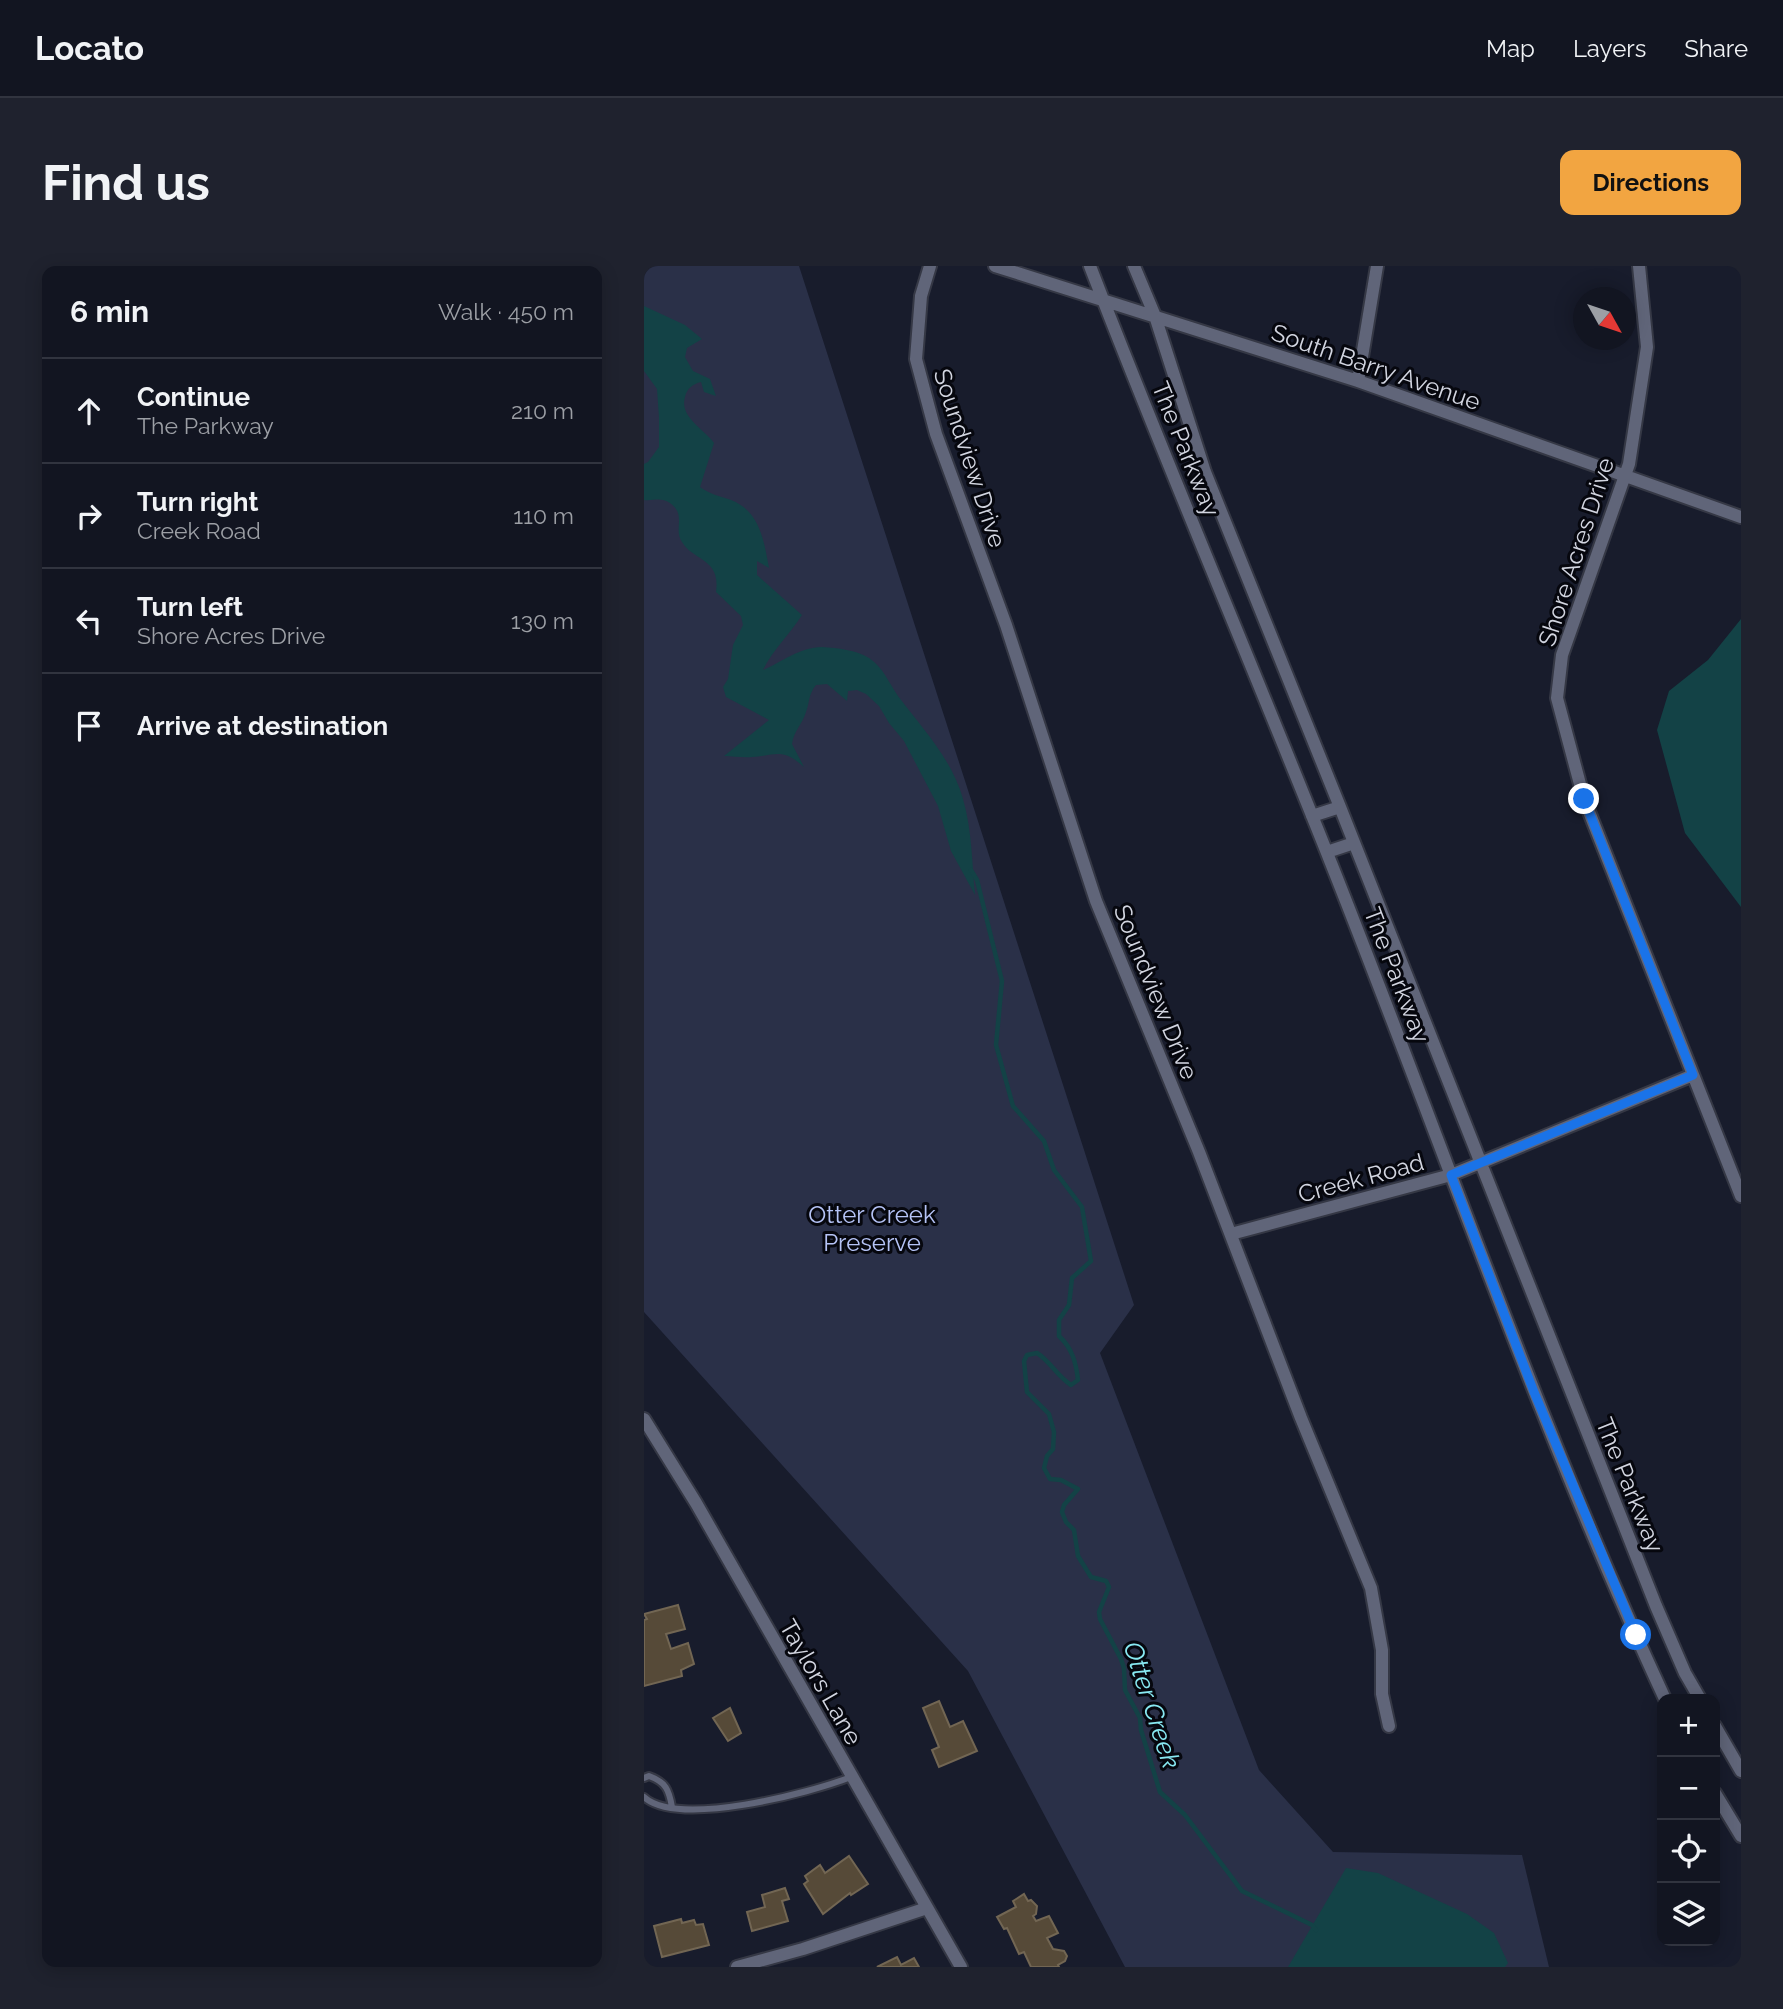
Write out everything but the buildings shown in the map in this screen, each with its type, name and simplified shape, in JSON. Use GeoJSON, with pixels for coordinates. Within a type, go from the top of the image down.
{"type":"FeatureCollection","features":[{"type":"Feature","properties":{"kind":"street","name":"Soundview Drive"},"geometry":{"type":"LineString","coordinates":[[930,266],[921,296],[916,359],[936,434],[1006,625],[1096,901],[1371,1587],[1382,1650],[1382,1694],[1389,1726]]}},
{"type":"Feature","properties":{"kind":"street","name":"South Barry Avenue"},"geometry":{"type":"LineString","coordinates":[[995,266],[1358,381],[1741,517]]}},
{"type":"Feature","properties":{"kind":"street","name":"The Parkway"},"geometry":{"type":"LineString","coordinates":[[1090,266],[1327,852],[1534,1392],[1663,1694]]}},
{"type":"Feature","properties":{"kind":"street","name":"The Parkway"},"geometry":{"type":"LineString","coordinates":[[1134,266],[1155,316],[1205,471],[1656,1606],[1697,1694]]}},
{"type":"Feature","properties":{"kind":"street"},"geometry":{"type":"LineString","coordinates":[[1358,381],[1377,266]]}},
{"type":"Feature","properties":{"kind":"street","name":"Shore Acres Drive"},"geometry":{"type":"LineString","coordinates":[[1639,266],[1647,347],[1629,464],[1562,655],[1557,698],[1584,799],[1741,1196]]}},
{"type":"Feature","properties":{"kind":"street"},"geometry":{"type":"LineString","coordinates":[[1312,816],[1340,807]]}},
{"type":"Feature","properties":{"kind":"street"},"geometry":{"type":"LineString","coordinates":[[1327,852],[1354,843]]}},
{"type":"Feature","properties":{"kind":"street","name":"Creek Road"},"geometry":{"type":"LineString","coordinates":[[1231,1234],[1451,1175],[1693,1075]]}},
{"type":"Feature","properties":{"kind":"street","name":"Taylors Lane"},"geometry":{"type":"LineString","coordinates":[[644,1419],[696,1503],[961,1967]]}},
{"type":"Feature","properties":{"kind":"street"},"geometry":{"type":"LineString","coordinates":[[1720,1735],[1741,1771]]}},
{"type":"Feature","properties":{"kind":"street"},"geometry":{"type":"LineString","coordinates":[[1720,1801],[1741,1836]]}},
{"type":"Feature","properties":{"kind":"street"},"geometry":{"type":"LineString","coordinates":[[737,1967],[803,1949],[927,1908]]}},
{"type":"Feature","properties":{"kind":"lane"},"geometry":{"type":"LineString","coordinates":[[644,1779],[649,1776],[664,1784],[669,1790],[672,1807]]}},
{"type":"Feature","properties":{"kind":"lane"},"geometry":{"type":"LineString","coordinates":[[644,1797],[650,1802],[692,1811],[829,1786],[851,1777]]}},
{"type":"Feature","properties":{"kind":"green space","name":"Otter Creek Preserve"},"geometry":{"type":"Polygon","coordinates":[[[644,266],[799,266],[1134,1305],[1100,1353],[1259,1770],[1333,1852],[1522,1855],[1549,1967],[1125,1967],[968,1671],[644,1312],[644,266]]]}},
{"type":"Feature","properties":{"kind":"shaded area"},"geometry":{"type":"Polygon","coordinates":[[[644,306],[685,325],[702,339],[687,348],[685,357],[693,371],[710,379],[716,396],[704,392],[701,382],[689,389],[684,404],[689,417],[714,443],[700,487],[741,505],[748,511],[759,528],[769,568],[757,561],[757,575],[802,615],[763,670],[799,652],[822,647],[858,653],[878,666],[935,744],[958,784],[968,823],[975,895],[951,851],[938,806],[904,741],[879,706],[866,694],[857,690],[848,691],[847,701],[827,684],[816,685],[792,744],[804,767],[790,757],[780,754],[724,756],[769,720],[726,697],[723,687],[728,679],[733,645],[743,625],[741,616],[716,592],[716,581],[710,566],[682,542],[678,512],[675,508],[664,500],[644,500],[644,464],[659,447],[659,417],[657,389],[644,371],[644,306]]]}},
{"type":"Feature","properties":{"kind":"shaded area"},"geometry":{"type":"Polygon","coordinates":[[[1741,619],[1741,907],[1685,833],[1657,730],[1669,691],[1708,660],[1741,619]]]}},
{"type":"Feature","properties":{"kind":"shaded area"},"geometry":{"type":"Polygon","coordinates":[[[1346,1868],[1378,1873],[1467,1914],[1494,1933],[1508,1963],[1505,1967],[1288,1967],[1346,1868]]]}},
{"type":"Feature","properties":{"kind":"waterway","name":"Otter Creek"},"geometry":{"type":"LineString","coordinates":[[971,870],[977,880],[1002,981],[996,1045],[1013,1106],[1044,1141],[1054,1170],[1082,1207],[1091,1261],[1072,1278],[1069,1305],[1059,1320],[1059,1336],[1073,1356],[1078,1380],[1071,1385],[1037,1353],[1027,1355],[1024,1361],[1027,1392],[1049,1414],[1054,1432],[1053,1449],[1047,1456],[1044,1468],[1050,1479],[1061,1480],[1078,1489],[1064,1505],[1062,1512],[1066,1522],[1074,1530],[1078,1556],[1091,1577],[1106,1581],[1109,1587],[1099,1612],[1100,1619],[1121,1659],[1125,1690],[1140,1718],[1141,1730],[1160,1792],[1185,1815],[1242,1891],[1312,1925],[1316,1930]]}},
{"type":"Feature","properties":{"kind":"route"},"geometry":{"type":"LineString","coordinates":[[1584,799],[1693,1075],[1451,1175],[1534,1392],[1636,1635]]}}]}
